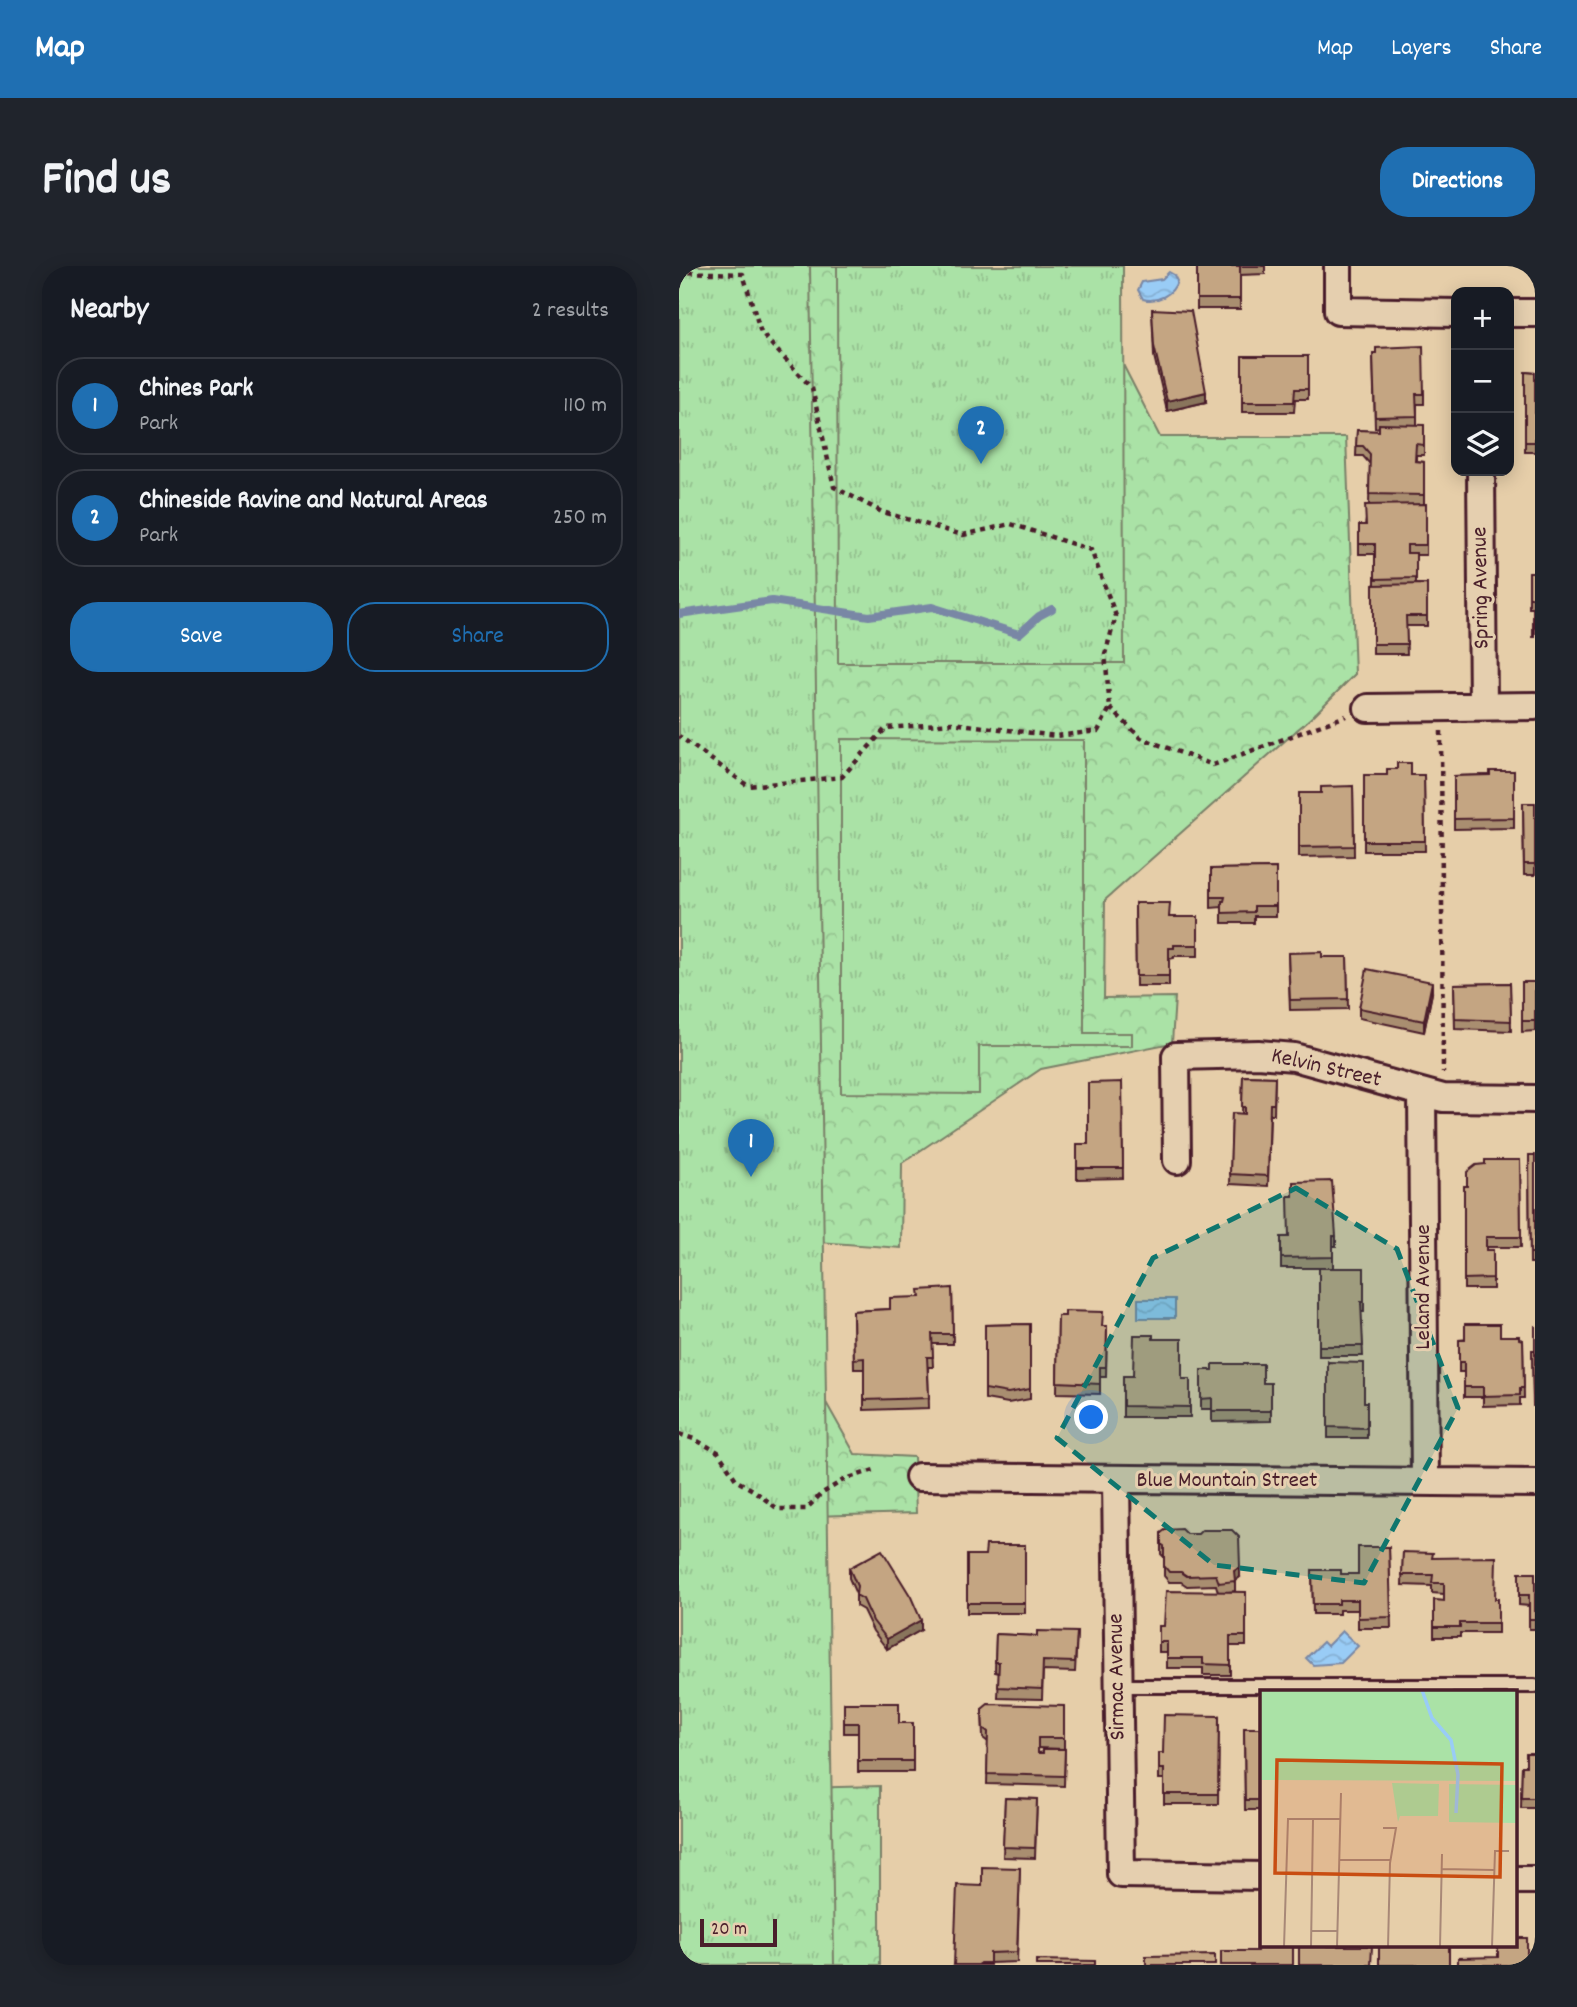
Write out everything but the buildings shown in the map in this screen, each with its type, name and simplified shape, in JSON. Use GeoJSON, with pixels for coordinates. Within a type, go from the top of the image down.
{"type":"FeatureCollection","features":[{"type":"Feature","properties":{"kind":"street"},"geometry":{"type":"LineString","coordinates":[[1338,266],[1338,311],[1451,313]]}},
{"type":"Feature","properties":{"kind":"street"},"geometry":{"type":"LineString","coordinates":[[1514,313],[1535,313]]}},
{"type":"Feature","properties":{"kind":"street","name":"Spring Avenue"},"geometry":{"type":"LineString","coordinates":[[1481,476],[1483,706]]}},
{"type":"Feature","properties":{"kind":"street"},"geometry":{"type":"LineString","coordinates":[[1368,708],[1535,706]]}},
{"type":"Feature","properties":{"kind":"street","name":"Kelvin Street"},"geometry":{"type":"LineString","coordinates":[[1177,1160],[1176,1056],[1277,1054],[1433,1095],[1535,1099]]}},
{"type":"Feature","properties":{"kind":"street","name":"Leland Avenue"},"geometry":{"type":"LineString","coordinates":[[1425,1482],[1433,1095]]}},
{"type":"Feature","properties":{"kind":"street","name":"Blue Mountain Street"},"geometry":{"type":"LineString","coordinates":[[919,1477],[1535,1483]]}},
{"type":"Feature","properties":{"kind":"street","name":"Sirmac Avenue"},"geometry":{"type":"LineString","coordinates":[[1116,1481],[1121,1874],[1260,1876]]}},
{"type":"Feature","properties":{"kind":"street"},"geometry":{"type":"LineString","coordinates":[[1517,1880],[1535,1880]]}},
{"type":"Feature","properties":{"kind":"lane"},"geometry":{"type":"LineString","coordinates":[[1119,1686],[1535,1686]]}},
{"type":"Feature","properties":{"kind":"path"},"geometry":{"type":"LineString","coordinates":[[679,272],[743,274],[761,333],[811,388],[834,487],[882,512],[963,535],[1011,524],[1091,550],[1117,616],[1105,654],[1110,708],[1098,731],[1056,736],[952,723],[886,728],[842,778],[748,786],[679,736]]}},
{"type":"Feature","properties":{"kind":"path"},"geometry":{"type":"LineString","coordinates":[[1433,1095],[1440,706]]}},
{"type":"Feature","properties":{"kind":"path"},"geometry":{"type":"LineString","coordinates":[[1110,708],[1141,738],[1213,765],[1368,708]]}},
{"type":"Feature","properties":{"kind":"path"},"geometry":{"type":"LineString","coordinates":[[679,1434],[718,1452],[737,1481],[778,1509],[806,1509],[821,1494],[845,1479],[874,1469]]}},
{"type":"Feature","properties":{"kind":"highlighted area"},"geometry":{"type":"Polygon","coordinates":[[[1296,1188],[1397,1249],[1458,1408],[1364,1583],[1214,1565],[1057,1438],[1153,1258],[1296,1188]]]}},
{"type":"Feature","properties":{"kind":"green space"},"geometry":{"type":"Polygon","coordinates":[[[679,266],[1116,266],[1090,300],[1160,437],[1346,437],[1355,674],[1313,716],[1105,900],[1104,998],[1175,997],[1172,1043],[1041,1069],[902,1163],[901,1248],[819,1242],[819,1390],[855,1454],[914,1457],[916,1513],[812,1516],[798,1788],[880,1786],[880,1965],[679,1965],[679,266]]]}},
{"type":"Feature","properties":{"kind":"green space"},"geometry":{"type":"Polygon","coordinates":[[[679,266],[810,266],[834,1965],[679,1965],[679,266]]]}},
{"type":"Feature","properties":{"kind":"green space"},"geometry":{"type":"Polygon","coordinates":[[[837,266],[1123,266],[1124,663],[838,663],[837,266]]]}},
{"type":"Feature","properties":{"kind":"green space"},"geometry":{"type":"Polygon","coordinates":[[[841,739],[1084,740],[1084,1033],[1132,1033],[1132,1046],[979,1046],[979,1094],[841,1093],[841,739]]]}},
{"type":"Feature","properties":{"kind":"water"},"geometry":{"type":"Polygon","coordinates":[[[1169,272],[1177,281],[1172,290],[1158,299],[1143,299],[1138,290],[1142,282],[1162,279],[1169,272]]]}},
{"type":"Feature","properties":{"kind":"water"},"geometry":{"type":"Polygon","coordinates":[[[1138,1299],[1175,1299],[1175,1318],[1138,1318],[1138,1299]]]}},
{"type":"Feature","properties":{"kind":"water"},"geometry":{"type":"Polygon","coordinates":[[[1342,1631],[1358,1646],[1341,1663],[1313,1665],[1306,1658],[1323,1642],[1327,1646],[1342,1631]]]}},
{"type":"Feature","properties":{"kind":"waterway"},"geometry":{"type":"LineString","coordinates":[[679,614],[772,601],[869,616],[932,607],[1019,634],[1039,616],[1052,609]]}},
{"type":"Feature","properties":{"kind":"place","name":"Chineside Ravine and Natural Areas"},"geometry":{"type":"Point","coordinates":[981,464]}},
{"type":"Feature","properties":{"kind":"place","name":"Chines Park"},"geometry":{"type":"Point","coordinates":[751,1177]}}]}
